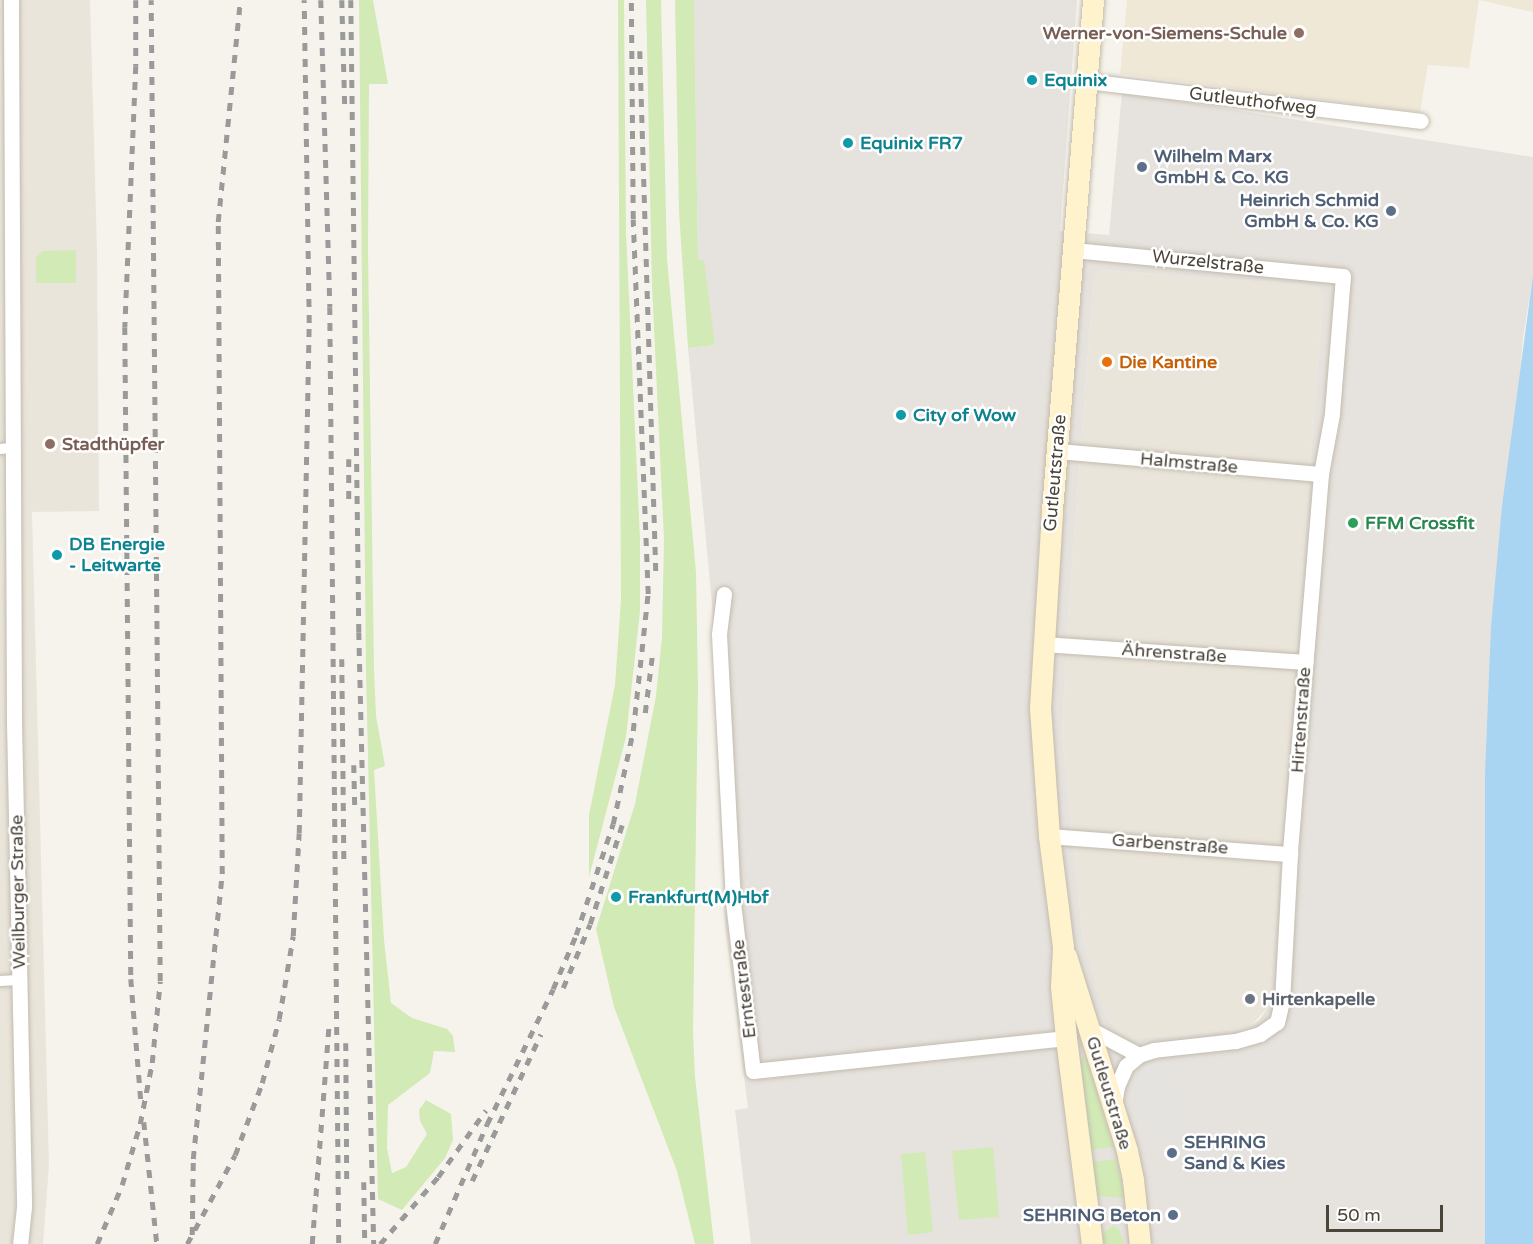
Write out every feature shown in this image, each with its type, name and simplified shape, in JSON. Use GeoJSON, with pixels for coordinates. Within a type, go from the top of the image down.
{"type":"FeatureCollection","features":[{"type":"Feature","properties":{"kind":"main road","name":"Gutleutstraße"},"geometry":{"type":"LineString","coordinates":[[1092,1244],[1066,1038],[1061,986],[1063,946],[1049,836],[1040,708],[1057,451],[1093,0]]}},
{"type":"Feature","properties":{"kind":"main road","name":"Gutleutstraße"},"geometry":{"type":"LineString","coordinates":[[1063,946],[1114,1105],[1133,1180],[1140,1244]]}},
{"type":"Feature","properties":{"kind":"street","name":"Weilburger Straße"},"geometry":{"type":"LineString","coordinates":[[11,0],[6,264],[7,722],[20,980],[24,1207],[20,1244]]}},
{"type":"Feature","properties":{"kind":"street","name":"Gutleuthofweg"},"geometry":{"type":"LineString","coordinates":[[1086,81],[1421,121]]}},
{"type":"Feature","properties":{"kind":"street","name":"Wurzelstraße"},"geometry":{"type":"LineString","coordinates":[[1073,250],[1343,276]]}},
{"type":"Feature","properties":{"kind":"street","name":"Hirtenstraße"},"geometry":{"type":"LineString","coordinates":[[1139,1054],[1154,1050],[1235,1041],[1260,1034],[1277,1022],[1282,1001],[1290,854],[1321,474],[1332,414],[1343,276]]}},
{"type":"Feature","properties":{"kind":"street","name":"Halmstraße"},"geometry":{"type":"LineString","coordinates":[[1057,451],[1321,474]]}},
{"type":"Feature","properties":{"kind":"street","name":"Erntestraße"},"geometry":{"type":"LineString","coordinates":[[724,594],[719,634],[733,891],[753,1071],[1066,1038]]}},
{"type":"Feature","properties":{"kind":"street","name":"Ährenstraße"},"geometry":{"type":"LineString","coordinates":[[1043,644],[1305,662]]}},
{"type":"Feature","properties":{"kind":"street","name":"Garbenstraße"},"geometry":{"type":"LineString","coordinates":[[1049,836],[1290,854]]}},
{"type":"Feature","properties":{"kind":"street"},"geometry":{"type":"LineString","coordinates":[[0,981],[20,980]]}},
{"type":"Feature","properties":{"kind":"street"},"geometry":{"type":"LineString","coordinates":[[1090,1029],[1139,1054],[1126,1066],[1117,1086],[1114,1105]]}},
{"type":"Feature","properties":{"kind":"shaded area"},"geometry":{"type":"Polygon","coordinates":[[[0,0],[90,0],[97,249],[99,511],[32,512],[49,1164],[43,1244],[0,1244],[0,0]]]}},
{"type":"Feature","properties":{"kind":"shaded area"},"geometry":{"type":"Polygon","coordinates":[[[694,0],[1077,0],[1060,231],[1109,235],[1122,92],[1533,157],[1533,275],[1523,338],[1485,774],[1485,1244],[751,1244],[735,1110],[748,1108],[725,925],[712,604],[688,348],[715,345],[698,259],[694,0]],[[1103,270],[1096,277],[1093,287],[1068,619],[1062,733],[1083,940],[1106,1016],[1117,1031],[1132,1039],[1247,1029],[1260,1019],[1269,1006],[1323,297],[1318,288],[1309,285],[1103,270]]]}},
{"type":"Feature","properties":{"kind":"shaded area","name":"Werner-von-Siemens-Schule"},"geometry":{"type":"Polygon","coordinates":[[[1127,0],[1479,0],[1469,68],[1428,65],[1420,112],[1120,74],[1127,0]]]}},
{"type":"Feature","properties":{"kind":"shaded area"},"geometry":{"type":"Polygon","coordinates":[[[1479,0],[1533,0],[1533,12],[1479,0]]]}},
{"type":"Feature","properties":{"kind":"shaded area"},"geometry":{"type":"Polygon","coordinates":[[[1103,270],[1309,285],[1318,288],[1323,297],[1269,1006],[1248,1029],[1132,1039],[1117,1031],[1106,1016],[1083,940],[1062,733],[1068,619],[1093,287],[1096,277],[1103,270]]]}},
{"type":"Feature","properties":{"kind":"shaded area"},"geometry":{"type":"Polygon","coordinates":[[[1171,1059],[1184,1130],[1145,1132],[1135,1090],[1138,1078],[1142,1068],[1171,1059]]]}},
{"type":"Feature","properties":{"kind":"green space"},"geometry":{"type":"Polygon","coordinates":[[[359,0],[373,0],[388,84],[369,84],[368,250],[374,670],[376,716],[385,766],[374,770],[384,940],[391,1003],[412,1018],[447,1029],[453,1036],[455,1052],[434,1051],[430,1073],[388,1105],[387,1148],[392,1173],[406,1167],[427,1134],[420,1121],[419,1110],[426,1100],[451,1114],[453,1140],[445,1158],[402,1210],[378,1199],[366,669],[359,0]]]}},
{"type":"Feature","properties":{"kind":"green space"},"geometry":{"type":"Polygon","coordinates":[[[618,0],[624,0],[626,232],[640,539],[640,611],[626,737],[589,877],[589,815],[615,685],[621,600],[618,0]]]}},
{"type":"Feature","properties":{"kind":"green space"},"geometry":{"type":"Polygon","coordinates":[[[646,0],[661,0],[667,259],[696,572],[698,688],[693,1033],[695,1077],[714,1244],[695,1244],[677,1171],[614,1007],[596,929],[635,804],[656,696],[662,637],[664,540],[652,285],[646,0]]]}},
{"type":"Feature","properties":{"kind":"green space"},"geometry":{"type":"Polygon","coordinates":[[[675,0],[694,0],[698,259],[704,261],[715,345],[688,348],[679,211],[675,0]]]}},
{"type":"Feature","properties":{"kind":"green space"},"geometry":{"type":"Polygon","coordinates":[[[76,250],[76,283],[36,283],[36,258],[42,251],[76,250]]]}},
{"type":"Feature","properties":{"kind":"green space"},"geometry":{"type":"Polygon","coordinates":[[[1083,1056],[1087,1061],[1113,1147],[1089,1150],[1081,1061],[1083,1056]]]}},
{"type":"Feature","properties":{"kind":"green space"},"geometry":{"type":"Polygon","coordinates":[[[993,1147],[999,1217],[959,1220],[952,1151],[993,1147]]]}},
{"type":"Feature","properties":{"kind":"green space"},"geometry":{"type":"Polygon","coordinates":[[[925,1152],[933,1232],[908,1235],[901,1154],[925,1152]]]}},
{"type":"Feature","properties":{"kind":"green space"},"geometry":{"type":"Polygon","coordinates":[[[1116,1159],[1125,1198],[1096,1196],[1092,1162],[1116,1159]]]}},
{"type":"Feature","properties":{"kind":"green space"},"geometry":{"type":"Polygon","coordinates":[[[1113,1226],[1119,1229],[1124,1244],[1100,1244],[1104,1232],[1113,1226]]]}},
{"type":"Feature","properties":{"kind":"water"},"geometry":{"type":"Polygon","coordinates":[[[1533,275],[1533,1244],[1485,1244],[1485,774],[1491,627],[1502,506],[1533,275]]]}},
{"type":"Feature","properties":{"kind":"railway"},"geometry":{"type":"LineString","coordinates":[[136,0],[136,66],[125,327],[131,979],[141,1101]]}},
{"type":"Feature","properties":{"kind":"railway"},"geometry":{"type":"LineString","coordinates":[[97,1244],[122,1185],[140,1124],[152,1063],[160,981],[151,0]]}},
{"type":"Feature","properties":{"kind":"railway"},"geometry":{"type":"LineString","coordinates":[[192,1235],[193,1159],[222,874],[218,222],[240,0]]}},
{"type":"Feature","properties":{"kind":"railway"},"geometry":{"type":"LineString","coordinates":[[187,1244],[235,1155],[262,1083],[279,1019],[293,936],[299,833],[309,323],[304,0]]}},
{"type":"Feature","properties":{"kind":"railway"},"geometry":{"type":"LineString","coordinates":[[321,0],[330,307],[339,1244]]}},
{"type":"Feature","properties":{"kind":"railway"},"geometry":{"type":"LineString","coordinates":[[342,0],[345,108]]}},
{"type":"Feature","properties":{"kind":"railway"},"geometry":{"type":"LineString","coordinates":[[351,0],[359,632],[374,1244]]}},
{"type":"Feature","properties":{"kind":"railway"},"geometry":{"type":"LineString","coordinates":[[435,1244],[487,1124],[553,989],[576,935],[613,824],[633,731],[648,594],[633,219],[631,0]]}},
{"type":"Feature","properties":{"kind":"railway"},"geometry":{"type":"LineString","coordinates":[[640,51],[656,573]]}},
{"type":"Feature","properties":{"kind":"railway"},"geometry":{"type":"LineString","coordinates":[[349,459],[349,501]]}},
{"type":"Feature","properties":{"kind":"railway"},"geometry":{"type":"LineString","coordinates":[[645,713],[652,657]]}},
{"type":"Feature","properties":{"kind":"railway"},"geometry":{"type":"LineString","coordinates":[[342,659],[344,866]]}},
{"type":"Feature","properties":{"kind":"railway"},"geometry":{"type":"LineString","coordinates":[[354,765],[355,810]]}},
{"type":"Feature","properties":{"kind":"railway"},"geometry":{"type":"LineString","coordinates":[[563,988],[590,924],[622,825]]}},
{"type":"Feature","properties":{"kind":"railway"},"geometry":{"type":"LineString","coordinates":[[312,1244],[329,1022]]}},
{"type":"Feature","properties":{"kind":"railway"},"geometry":{"type":"LineString","coordinates":[[472,1181],[541,1034]]}},
{"type":"Feature","properties":{"kind":"railway"},"geometry":{"type":"LineString","coordinates":[[346,1043],[347,1184]]}},
{"type":"Feature","properties":{"kind":"railway"},"geometry":{"type":"LineString","coordinates":[[380,1244],[438,1177],[486,1110]]}},
{"type":"Feature","properties":{"kind":"railway"},"geometry":{"type":"LineString","coordinates":[[144,1122],[157,1244]]}},
{"type":"Feature","properties":{"kind":"railway"},"geometry":{"type":"LineString","coordinates":[[364,1182],[365,1244]]}},
{"type":"Feature","properties":{"kind":"place","name":"Werner-von-Siemens-Schule"},"geometry":{"type":"Point","coordinates":[1299,33]}},
{"type":"Feature","properties":{"kind":"place","name":"Equinix"},"geometry":{"type":"Point","coordinates":[1032,80]}},
{"type":"Feature","properties":{"kind":"place","name":"Equinix FR7"},"geometry":{"type":"Point","coordinates":[848,143]}},
{"type":"Feature","properties":{"kind":"place","name":"Wilhelm Marx GmbH & Co. KG"},"geometry":{"type":"Point","coordinates":[1142,167]}},
{"type":"Feature","properties":{"kind":"place","name":"Heinrich Schmid GmbH & Co. KG"},"geometry":{"type":"Point","coordinates":[1391,211]}},
{"type":"Feature","properties":{"kind":"place","name":"Die Kantine"},"geometry":{"type":"Point","coordinates":[1107,362]}},
{"type":"Feature","properties":{"kind":"place","name":"City of Wow"},"geometry":{"type":"Point","coordinates":[901,415]}},
{"type":"Feature","properties":{"kind":"place","name":"Stadthüpfer"},"geometry":{"type":"Point","coordinates":[50,444]}},
{"type":"Feature","properties":{"kind":"place","name":"FFM Crossfit"},"geometry":{"type":"Point","coordinates":[1353,523]}},
{"type":"Feature","properties":{"kind":"place","name":"DB Energie - Leitwarte"},"geometry":{"type":"Point","coordinates":[57,555]}},
{"type":"Feature","properties":{"kind":"place","name":"Frankfurt(M)Hbf"},"geometry":{"type":"Point","coordinates":[616,897]}},
{"type":"Feature","properties":{"kind":"place","name":"Hirtenkapelle"},"geometry":{"type":"Point","coordinates":[1250,999]}},
{"type":"Feature","properties":{"kind":"place","name":"SEHRING Sand & Kies"},"geometry":{"type":"Point","coordinates":[1172,1153]}},
{"type":"Feature","properties":{"kind":"place","name":"SEHRING Beton"},"geometry":{"type":"Point","coordinates":[1173,1215]}}]}
